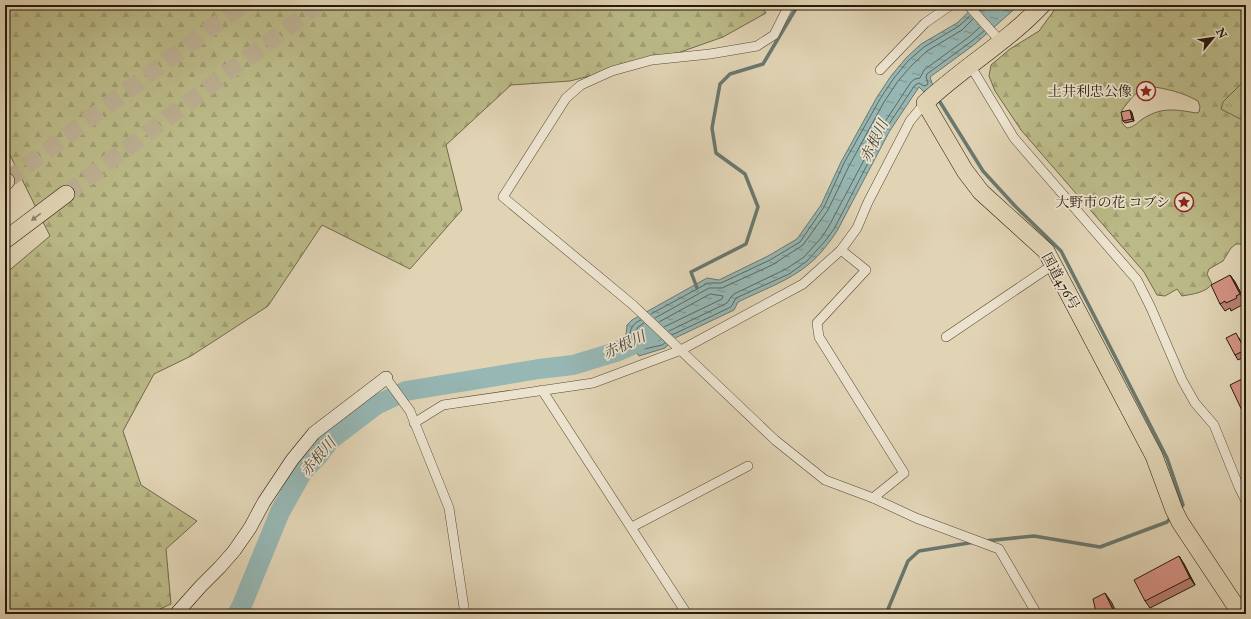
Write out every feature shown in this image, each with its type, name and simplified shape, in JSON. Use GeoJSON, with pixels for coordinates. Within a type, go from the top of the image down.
{"type":"FeatureCollection","features":[{"type":"Feature","properties":{"kind":"highway"},"geometry":{"type":"LineString","coordinates":[[924,103],[998,40],[1032,17],[1042,5]]}},
{"type":"Feature","properties":{"kind":"highway","name":"国道476号"},"geometry":{"type":"LineString","coordinates":[[924,103],[965,171],[981,192],[1046,251],[1154,456],[1180,522],[1241,614]]}},
{"type":"Feature","properties":{"kind":"highway"},"geometry":{"type":"LineString","coordinates":[[5,240],[66,194]]}},
{"type":"Feature","properties":{"kind":"street"},"geometry":{"type":"LineString","coordinates":[[789,5],[774,35],[757,46],[710,54],[652,60],[612,71],[581,85],[566,98],[503,197],[639,310],[775,440],[825,480],[872,498],[916,518],[999,549],[1037,614]]}},
{"type":"Feature","properties":{"kind":"street"},"geometry":{"type":"LineString","coordinates":[[880,70],[925,23],[951,5]]}},
{"type":"Feature","properties":{"kind":"street"},"geometry":{"type":"LineString","coordinates":[[968,5],[998,40]]}},
{"type":"Feature","properties":{"kind":"street"},"geometry":{"type":"LineString","coordinates":[[970,65],[1014,138],[1137,280],[1151,308],[1182,380],[1195,403],[1214,425],[1246,501]]}},
{"type":"Feature","properties":{"kind":"street"},"geometry":{"type":"LineString","coordinates":[[414,423],[443,405],[593,383],[678,347],[803,284],[841,250],[857,228],[868,202],[910,121],[924,103]]}},
{"type":"Feature","properties":{"kind":"street"},"geometry":{"type":"LineString","coordinates":[[841,250],[866,270],[817,323],[819,337],[904,473],[872,498]]}},
{"type":"Feature","properties":{"kind":"street"},"geometry":{"type":"LineString","coordinates":[[946,337],[1054,264]]}},
{"type":"Feature","properties":{"kind":"street"},"geometry":{"type":"LineString","coordinates":[[176,614],[234,550],[250,528],[264,502],[292,460],[314,434],[388,381],[410,411],[449,508],[465,614]]}},
{"type":"Feature","properties":{"kind":"street"},"geometry":{"type":"LineString","coordinates":[[542,390],[687,614]]}},
{"type":"Feature","properties":{"kind":"street"},"geometry":{"type":"LineString","coordinates":[[632,528],[748,466]]}},
{"type":"Feature","properties":{"kind":"green space"},"geometry":{"type":"Polygon","coordinates":[[[5,5],[761,5],[766,13],[723,37],[672,55],[570,81],[511,85],[446,145],[462,210],[410,269],[322,225],[268,306],[191,356],[154,374],[123,431],[141,485],[197,521],[166,549],[171,604],[149,614],[5,614],[5,274],[50,236],[5,145],[5,5]]]}},
{"type":"Feature","properties":{"kind":"green space"},"geometry":{"type":"Polygon","coordinates":[[[1058,5],[1246,5],[1246,244],[1236,244],[1231,248],[1223,261],[1209,269],[1207,274],[1212,284],[1206,289],[1198,293],[1182,296],[1177,289],[1165,296],[1157,295],[1144,272],[1021,130],[995,91],[989,76],[991,65],[1010,49],[1039,31],[1058,5]],[[1149,86],[1141,89],[1134,95],[1122,110],[1122,123],[1127,128],[1133,126],[1148,116],[1161,111],[1174,110],[1196,113],[1199,112],[1200,107],[1198,101],[1180,93],[1149,86]]]}},
{"type":"Feature","properties":{"kind":"green space"},"geometry":{"type":"Polygon","coordinates":[[[1241,84],[1246,85],[1246,122],[1221,109],[1223,102],[1241,84]]]}},
{"type":"Feature","properties":{"kind":"water"},"geometry":{"type":"Polygon","coordinates":[[[976,5],[1019,5],[975,44],[930,77],[933,86],[924,92],[919,87],[889,132],[837,231],[817,257],[793,275],[738,302],[734,310],[675,338],[665,348],[639,356],[626,335],[627,325],[632,320],[707,278],[719,280],[768,256],[797,239],[821,205],[841,162],[877,97],[891,76],[906,58],[921,44],[957,23],[976,5]]]}},
{"type":"Feature","properties":{"kind":"building"},"geometry":{"type":"Polygon","coordinates":[[[1130,110],[1132,119],[1123,121],[1121,112],[1130,110]]]}},
{"type":"Feature","properties":{"kind":"building"},"geometry":{"type":"Polygon","coordinates":[[[1230,275],[1240,294],[1236,296],[1237,298],[1220,304],[1211,285],[1230,275]]]}},
{"type":"Feature","properties":{"kind":"building"},"geometry":{"type":"Polygon","coordinates":[[[1236,333],[1245,350],[1235,355],[1226,338],[1236,333]]]}},
{"type":"Feature","properties":{"kind":"building"},"geometry":{"type":"Polygon","coordinates":[[[1246,377],[1246,419],[1230,385],[1246,377]]]}},
{"type":"Feature","properties":{"kind":"building"},"geometry":{"type":"Polygon","coordinates":[[[1246,480],[1246,491],[1242,482],[1246,480]]]}},
{"type":"Feature","properties":{"kind":"building"},"geometry":{"type":"Polygon","coordinates":[[[1179,556],[1190,578],[1145,601],[1134,580],[1179,556]]]}},
{"type":"Feature","properties":{"kind":"building"},"geometry":{"type":"Polygon","coordinates":[[[1105,593],[1115,614],[1098,614],[1096,612],[1093,599],[1105,593]]]}},
{"type":"Feature","properties":{"kind":"waterway"},"geometry":{"type":"LineString","coordinates":[[697,288],[691,272],[746,244],[758,207],[745,174],[716,153],[712,128],[720,84],[730,74],[763,64],[798,5]]}},
{"type":"Feature","properties":{"kind":"waterway"},"geometry":{"type":"LineString","coordinates":[[940,102],[983,171],[1015,206],[1061,251],[1167,458],[1183,505],[1180,508]]}},
{"type":"Feature","properties":{"kind":"waterway","name":"赤根川"},"geometry":{"type":"LineString","coordinates":[[237,614],[280,512],[303,471],[318,456],[330,440],[376,405],[406,391],[539,369],[573,365],[616,352],[632,345],[655,331]]}},
{"type":"Feature","properties":{"kind":"waterway"},"geometry":{"type":"LineString","coordinates":[[985,541],[1034,536],[1100,547],[1167,522],[1171,517]]}},
{"type":"Feature","properties":{"kind":"waterway"},"geometry":{"type":"LineString","coordinates":[[886,614],[908,561],[919,551],[975,542]]}},
{"type":"Feature","properties":{"kind":"tunnel"},"geometry":{"type":"LineString","coordinates":[[6,181],[242,5]]}},
{"type":"Feature","properties":{"kind":"tunnel"},"geometry":{"type":"LineString","coordinates":[[66,194],[318,5]]}},
{"type":"Feature","properties":{"kind":"place","name":"土井利忠公像"},"geometry":{"type":"Point","coordinates":[1146,91]}},
{"type":"Feature","properties":{"kind":"place","name":"大野市の花 コブシ"},"geometry":{"type":"Point","coordinates":[1184,202]}}]}
